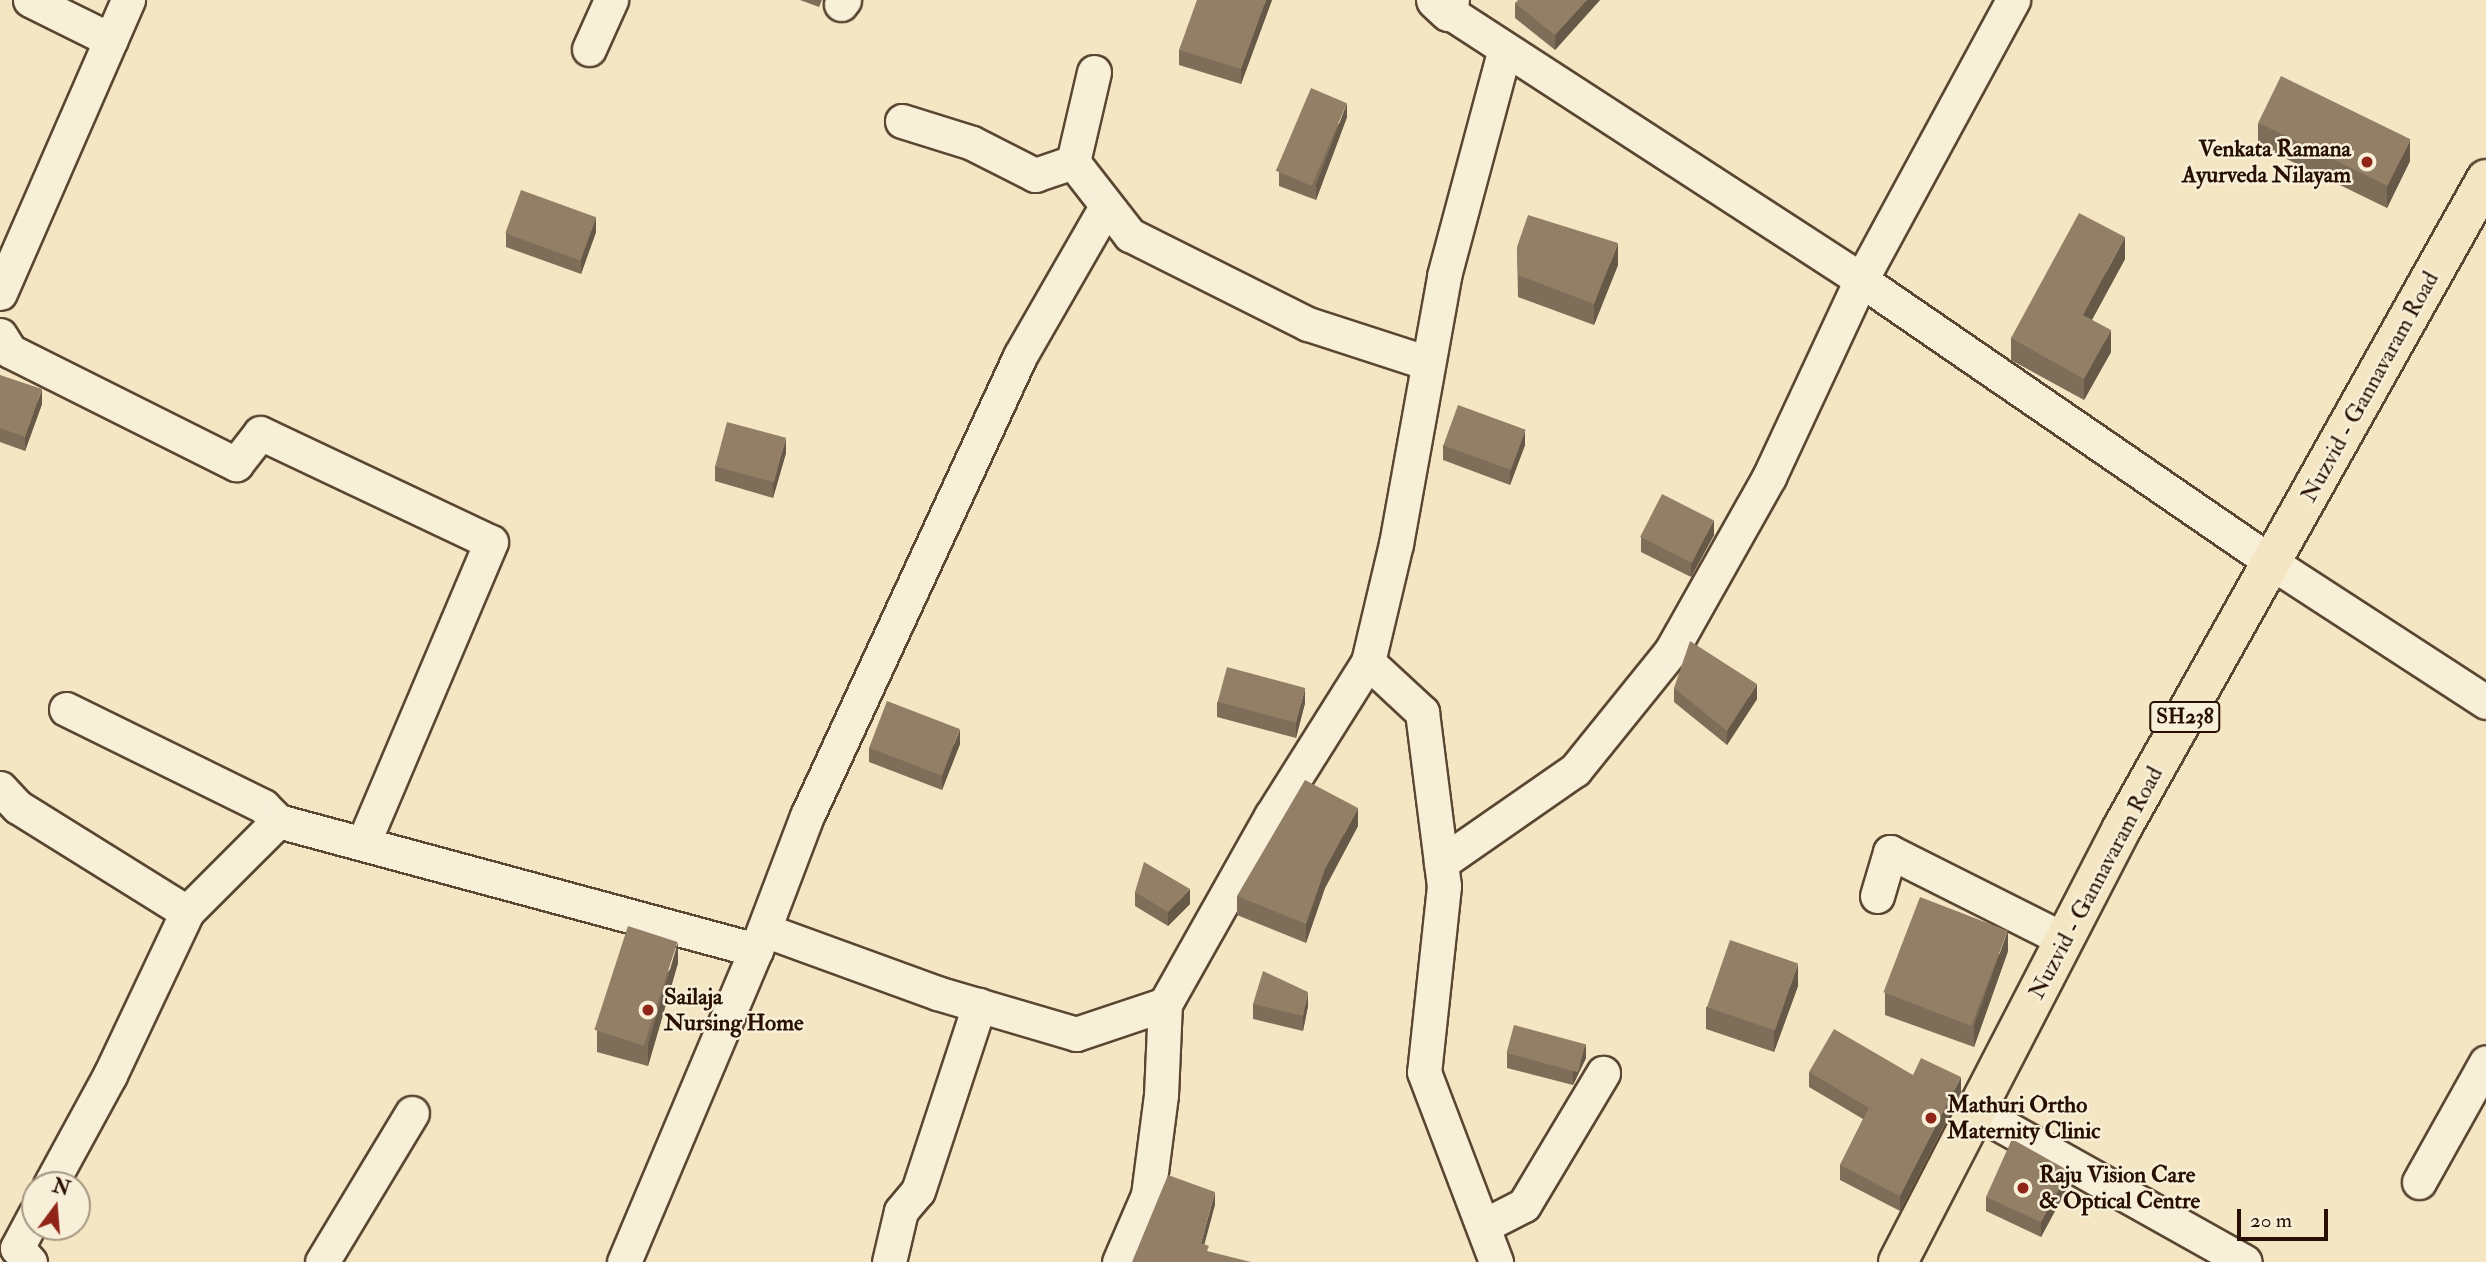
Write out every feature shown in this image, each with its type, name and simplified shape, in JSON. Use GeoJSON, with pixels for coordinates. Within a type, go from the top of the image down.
{"type":"FeatureCollection","features":[{"type":"Feature","properties":{"kind":"main road","name":"Nuzvid - Gannavaram Road"},"geometry":{"type":"LineString","coordinates":[[1898,1262],[2065,940],[2486,179]]}},
{"type":"Feature","properties":{"kind":"street"},"geometry":{"type":"LineString","coordinates":[[30,0],[110,40]]}},
{"type":"Feature","properties":{"kind":"street"},"geometry":{"type":"LineString","coordinates":[[0,293],[128,0]]}},
{"type":"Feature","properties":{"kind":"street"},"geometry":{"type":"LineString","coordinates":[[589,49],[611,0]]}},
{"type":"Feature","properties":{"kind":"street"},"geometry":{"type":"LineString","coordinates":[[1441,863],[1575,770],[1671,651],[1769,477],[1861,280],[2013,0]]}},
{"type":"Feature","properties":{"kind":"street"},"geometry":{"type":"LineString","coordinates":[[1446,4],[1505,49],[1861,280],[2272,563],[2486,702]]}},
{"type":"Feature","properties":{"kind":"street"},"geometry":{"type":"LineString","coordinates":[[1119,1262],[1148,1195],[1161,1095],[1165,1004],[1271,816],[1368,662],[1396,544],[1444,276],[1505,49]]}},
{"type":"Feature","properties":{"kind":"street"},"geometry":{"type":"LineString","coordinates":[[1094,72],[1073,162],[1105,208],[1130,235],[1308,324],[1428,363]]}},
{"type":"Feature","properties":{"kind":"street"},"geometry":{"type":"LineString","coordinates":[[902,121],[972,143],[1035,175],[1073,162]]}},
{"type":"Feature","properties":{"kind":"street"},"geometry":{"type":"LineString","coordinates":[[624,1262],[760,940],[807,816],[1020,356],[1105,208]]}},
{"type":"Feature","properties":{"kind":"street"},"geometry":{"type":"LineString","coordinates":[[0,335],[10,351],[236,464],[260,433],[491,542],[363,843]]}},
{"type":"Feature","properties":{"kind":"street"},"geometry":{"type":"LineString","coordinates":[[1368,662],[1422,712],[1444,886],[1424,1072],[1496,1262]]}},
{"type":"Feature","properties":{"kind":"street"},"geometry":{"type":"LineString","coordinates":[[66,709],[263,806],[278,821],[760,940],[1076,1034],[1165,1004]]}},
{"type":"Feature","properties":{"kind":"street"},"geometry":{"type":"LineString","coordinates":[[0,788],[18,807],[187,912]]}},
{"type":"Feature","properties":{"kind":"street"},"geometry":{"type":"LineString","coordinates":[[58,1171],[110,1075],[187,912],[278,821]]}},
{"type":"Feature","properties":{"kind":"street"},"geometry":{"type":"LineString","coordinates":[[1877,895],[1889,852],[2065,940]]}},
{"type":"Feature","properties":{"kind":"street"},"geometry":{"type":"LineString","coordinates":[[888,1262],[901,1211],[918,1191],[979,1005]]}},
{"type":"Feature","properties":{"kind":"street"},"geometry":{"type":"LineString","coordinates":[[2419,1182],[2486,1062]]}},
{"type":"Feature","properties":{"kind":"street"},"geometry":{"type":"LineString","coordinates":[[1483,1226],[1524,1205],[1603,1073]]}},
{"type":"Feature","properties":{"kind":"street"},"geometry":{"type":"LineString","coordinates":[[1976,1111],[2245,1262]]}},
{"type":"Feature","properties":{"kind":"street"},"geometry":{"type":"LineString","coordinates":[[322,1262],[412,1113]]}},
{"type":"Feature","properties":{"kind":"street"},"geometry":{"type":"LineString","coordinates":[[21,1240],[17,1248],[30,1262]]}},
{"type":"Feature","properties":{"kind":"building"},"geometry":{"type":"Polygon","coordinates":[[[1197,0],[1266,0],[1241,69],[1179,50],[1197,0]]]}},
{"type":"Feature","properties":{"kind":"building"},"geometry":{"type":"Polygon","coordinates":[[[1518,0],[1587,0],[1555,35],[1515,3],[1518,0]]]}},
{"type":"Feature","properties":{"kind":"building"},"geometry":{"type":"Polygon","coordinates":[[[2281,76],[2410,139],[2388,186],[2258,123],[2281,76]]]}},
{"type":"Feature","properties":{"kind":"building"},"geometry":{"type":"Polygon","coordinates":[[[1311,88],[1347,103],[1312,186],[1276,171],[1311,88]]]}},
{"type":"Feature","properties":{"kind":"building"},"geometry":{"type":"Polygon","coordinates":[[[521,190],[596,217],[580,261],[505,233],[521,190]]]}},
{"type":"Feature","properties":{"kind":"building"},"geometry":{"type":"Polygon","coordinates":[[[2079,213],[2125,237],[2083,315],[2111,330],[2084,379],[2011,338],[2079,213]]]}},
{"type":"Feature","properties":{"kind":"building"},"geometry":{"type":"Polygon","coordinates":[[[1528,215],[1618,243],[1594,304],[1518,275],[1517,247],[1528,215]]]}},
{"type":"Feature","properties":{"kind":"building"},"geometry":{"type":"Polygon","coordinates":[[[0,375],[42,389],[25,437],[0,428],[0,375]]]}},
{"type":"Feature","properties":{"kind":"building"},"geometry":{"type":"Polygon","coordinates":[[[1458,405],[1526,430],[1511,470],[1443,445],[1458,405]]]}},
{"type":"Feature","properties":{"kind":"building"},"geometry":{"type":"Polygon","coordinates":[[[727,422],[786,438],[774,482],[715,466],[727,422]]]}},
{"type":"Feature","properties":{"kind":"building"},"geometry":{"type":"Polygon","coordinates":[[[1662,494],[1714,520],[1692,563],[1640,537],[1662,494]]]}},
{"type":"Feature","properties":{"kind":"building"},"geometry":{"type":"Polygon","coordinates":[[[1690,641],[1757,684],[1727,731],[1674,688],[1690,641]]]}},
{"type":"Feature","properties":{"kind":"building"},"geometry":{"type":"Polygon","coordinates":[[[1227,667],[1305,688],[1296,723],[1218,702],[1227,667]]]}},
{"type":"Feature","properties":{"kind":"building"},"geometry":{"type":"Polygon","coordinates":[[[887,701],[960,729],[942,776],[869,748],[887,701]]]}},
{"type":"Feature","properties":{"kind":"building"},"geometry":{"type":"Polygon","coordinates":[[[1305,780],[1358,808],[1325,869],[1306,924],[1237,896],[1305,780]]]}},
{"type":"Feature","properties":{"kind":"building"},"geometry":{"type":"Polygon","coordinates":[[[1144,862],[1190,889],[1168,912],[1135,892],[1144,862]]]}},
{"type":"Feature","properties":{"kind":"building"},"geometry":{"type":"Polygon","coordinates":[[[1920,897],[2008,931],[1971,1026],[1883,992],[1920,897]]]}},
{"type":"Feature","properties":{"kind":"building"},"geometry":{"type":"Polygon","coordinates":[[[628,926],[677,942],[644,1046],[594,1030],[628,926]]]}},
{"type":"Feature","properties":{"kind":"building"},"geometry":{"type":"Polygon","coordinates":[[[1730,940],[1798,963],[1775,1031],[1707,1007],[1730,940]]]}},
{"type":"Feature","properties":{"kind":"building"},"geometry":{"type":"Polygon","coordinates":[[[1263,971],[1308,992],[1303,1016],[1253,1004],[1263,971]]]}},
{"type":"Feature","properties":{"kind":"building"},"geometry":{"type":"Polygon","coordinates":[[[1514,1025],[1585,1044],[1578,1072],[1506,1053],[1514,1025]]]}},
{"type":"Feature","properties":{"kind":"building"},"geometry":{"type":"Polygon","coordinates":[[[1834,1029],[1913,1075],[1921,1058],[1961,1077],[1900,1196],[1840,1165],[1869,1108],[1809,1072],[1834,1029]]]}},
{"type":"Feature","properties":{"kind":"building"},"geometry":{"type":"Polygon","coordinates":[[[2012,1139],[2069,1171],[2041,1222],[1986,1197],[2012,1139]]]}},
{"type":"Feature","properties":{"kind":"building"},"geometry":{"type":"Polygon","coordinates":[[[1168,1175],[1215,1192],[1201,1243],[1209,1246],[1207,1251],[1251,1262],[1132,1262],[1168,1175]]]}},
{"type":"Feature","properties":{"kind":"place","name":"Venkata Ramana Ayurveda Nilayam"},"geometry":{"type":"Point","coordinates":[2367,162]}},
{"type":"Feature","properties":{"kind":"place","name":"Sailaja Nursing Home"},"geometry":{"type":"Point","coordinates":[648,1010]}},
{"type":"Feature","properties":{"kind":"place","name":"Mathuri Ortho Maternity Clinic"},"geometry":{"type":"Point","coordinates":[1931,1118]}},
{"type":"Feature","properties":{"kind":"place","name":"Raju Vision Care & Optical Centre"},"geometry":{"type":"Point","coordinates":[2023,1188]}}]}
